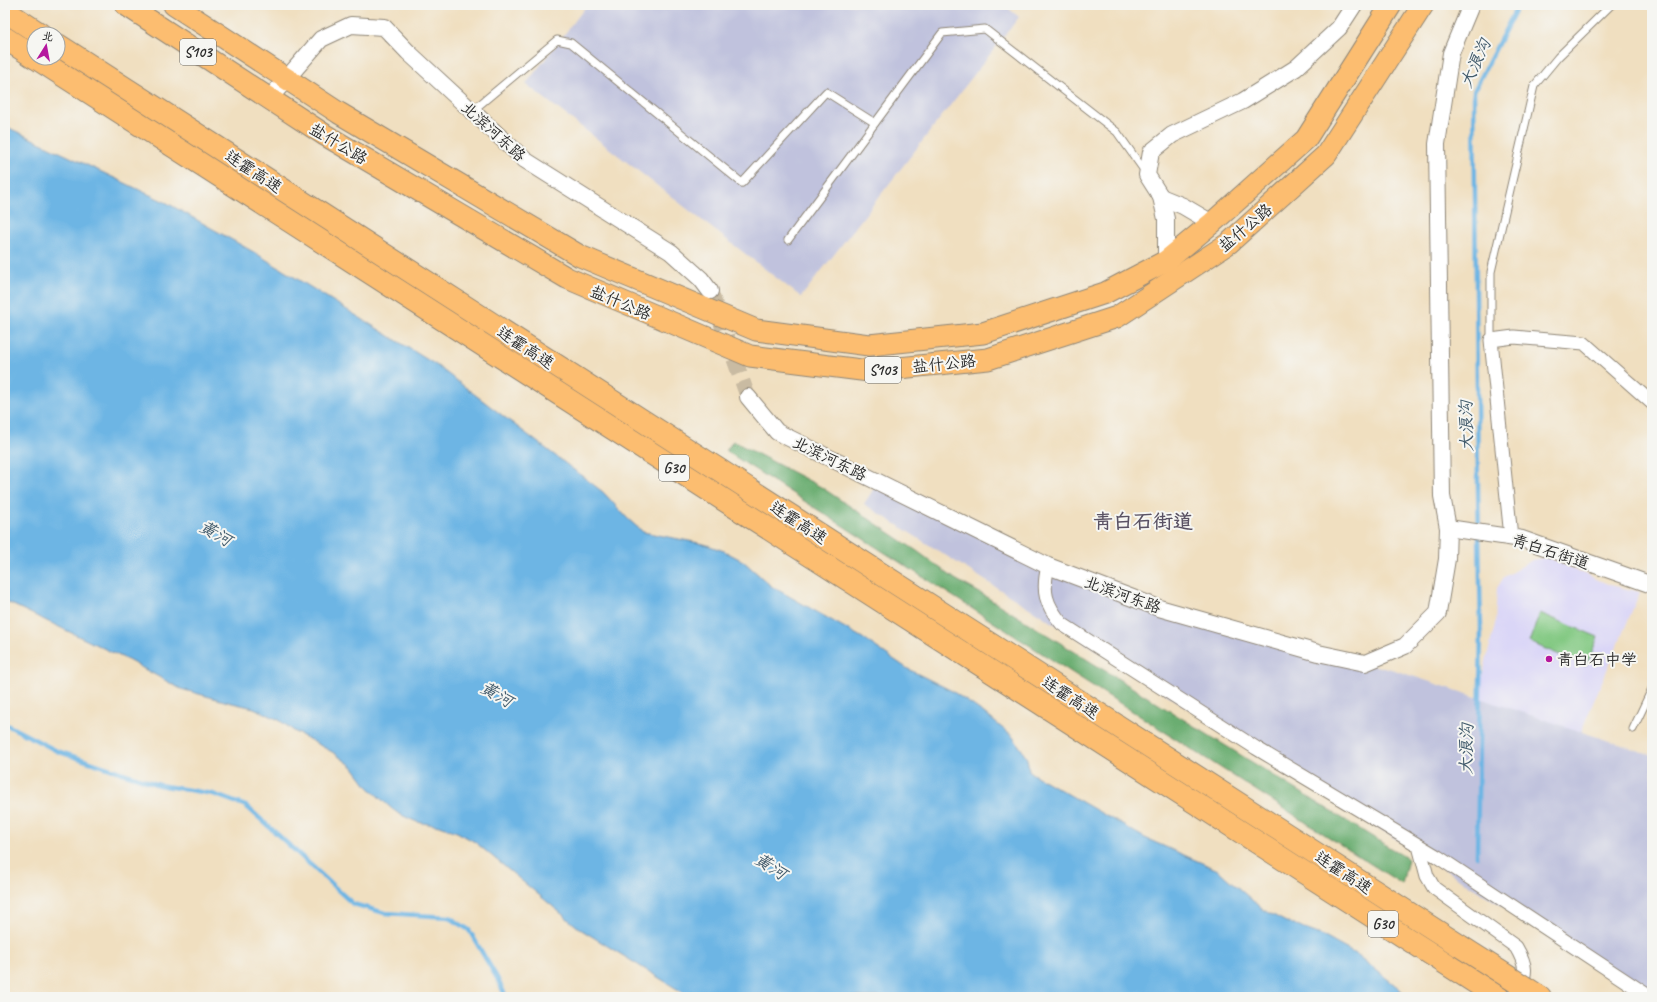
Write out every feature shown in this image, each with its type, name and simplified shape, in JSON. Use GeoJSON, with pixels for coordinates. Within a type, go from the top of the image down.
{"type":"FeatureCollection","features":[{"type":"Feature","properties":{"kind":"highway"},"geometry":{"type":"LineString","coordinates":[[5,11],[28,26]]}},
{"type":"Feature","properties":{"kind":"highway","name":"连霍高速"},"geometry":{"type":"LineString","coordinates":[[5,38],[26,51]]}},
{"type":"Feature","properties":{"kind":"highway","name":"连霍高速"},"geometry":{"type":"LineString","coordinates":[[66,50],[1460,946],[1528,994]]}},
{"type":"Feature","properties":{"kind":"highway","name":"连霍高速"},"geometry":{"type":"LineString","coordinates":[[49,66],[1498,997]]}},
{"type":"Feature","properties":{"kind":"main road","name":"S103"},"geometry":{"type":"LineString","coordinates":[[126,5],[269,98]]}},
{"type":"Feature","properties":{"kind":"main road","name":"S103"},"geometry":{"type":"LineString","coordinates":[[174,5],[286,78]]}},
{"type":"Feature","properties":{"kind":"main road","name":"盐什公路"},"geometry":{"type":"LineString","coordinates":[[286,78],[338,113],[580,256],[756,330],[870,345],[983,333],[1105,293],[1166,261],[1212,223],[1306,139],[1391,5]]}},
{"type":"Feature","properties":{"kind":"main road","name":"盐什公路"},"geometry":{"type":"LineString","coordinates":[[269,98],[325,135],[567,278],[750,356],[869,371],[988,359],[1117,317],[1229,243],[1326,155],[1422,6]]}},
{"type":"Feature","properties":{"kind":"street"},"geometry":{"type":"LineString","coordinates":[[1166,261],[1166,219],[1161,197],[1147,174],[1151,152],[1172,135],[1243,101],[1296,68],[1339,28],[1354,5]]}},
{"type":"Feature","properties":{"kind":"street"},"geometry":{"type":"LineString","coordinates":[[1448,528],[1442,496],[1437,144],[1451,53],[1471,5]]}},
{"type":"Feature","properties":{"kind":"street","name":"北滨河东路"},"geometry":{"type":"LineString","coordinates":[[269,98],[321,39],[351,25],[384,27],[408,52],[525,160],[671,252],[701,279],[710,291]]}},
{"type":"Feature","properties":{"kind":"street"},"geometry":{"type":"LineString","coordinates":[[1161,197],[1183,206],[1212,223]]}},
{"type":"Feature","properties":{"kind":"street"},"geometry":{"type":"LineString","coordinates":[[1505,536],[1491,340],[1514,337],[1584,343],[1652,403]]}},
{"type":"Feature","properties":{"kind":"street","name":"北滨河东路"},"geometry":{"type":"LineString","coordinates":[[748,397],[777,432],[1048,566],[1160,608],[1318,654],[1365,663],[1406,646],[1438,613],[1447,559],[1448,528]]}},
{"type":"Feature","properties":{"kind":"street","name":"青白石街道"},"geometry":{"type":"LineString","coordinates":[[1448,528],[1522,539],[1652,585]]}},
{"type":"Feature","properties":{"kind":"street"},"geometry":{"type":"LineString","coordinates":[[1048,566],[1044,581],[1045,597],[1051,612],[1062,624],[1256,748],[1438,857],[1650,997]]}},
{"type":"Feature","properties":{"kind":"street"},"geometry":{"type":"LineString","coordinates":[[1419,846],[1427,876],[1434,888],[1516,947],[1523,958],[1528,994]]}},
{"type":"Feature","properties":{"kind":"lane"},"geometry":{"type":"LineString","coordinates":[[1491,340],[1491,272],[1534,86],[1558,57],[1612,5]]}},
{"type":"Feature","properties":{"kind":"lane"},"geometry":{"type":"LineString","coordinates":[[788,240],[942,33],[985,29],[1117,132],[1147,174]]}},
{"type":"Feature","properties":{"kind":"lane"},"geometry":{"type":"LineString","coordinates":[[472,111],[557,40],[571,43],[742,183],[826,92],[875,123]]}},
{"type":"Feature","properties":{"kind":"lane"},"geometry":{"type":"LineString","coordinates":[[1633,729],[1652,689]]}},
{"type":"Feature","properties":{"kind":"shaded area"},"geometry":{"type":"Polygon","coordinates":[[[587,5],[1004,5],[1019,17],[801,297],[526,84],[587,5]]]}},
{"type":"Feature","properties":{"kind":"shaded area"},"geometry":{"type":"Polygon","coordinates":[[[882,476],[1084,581],[1278,647],[1391,669],[1652,755],[1652,997],[1647,997],[864,504],[882,476]]]}},
{"type":"Feature","properties":{"kind":"shaded area","name":"青白石中学"},"geometry":{"type":"Polygon","coordinates":[[[1547,557],[1610,585],[1640,592],[1590,710],[1556,797],[1483,768],[1478,694],[1495,624],[1497,588],[1504,577],[1532,560],[1547,557]]]}},
{"type":"Feature","properties":{"kind":"green space"},"geometry":{"type":"Polygon","coordinates":[[[733,441],[821,487],[917,551],[955,579],[980,593],[1408,859],[1402,884],[726,451],[733,441]]]}},
{"type":"Feature","properties":{"kind":"green space"},"geometry":{"type":"Polygon","coordinates":[[[1540,613],[1598,637],[1586,666],[1529,642],[1540,613]]]}},
{"type":"Feature","properties":{"kind":"water","name":"黄河"},"geometry":{"type":"Polygon","coordinates":[[[5,126],[167,203],[257,254],[436,365],[603,492],[628,519],[643,532],[704,544],[724,551],[743,561],[771,586],[861,637],[908,669],[952,691],[984,713],[1013,737],[1027,759],[1031,773],[1145,838],[1218,870],[1262,909],[1286,922],[1321,935],[1357,955],[1400,989],[1405,997],[690,997],[580,929],[475,842],[457,832],[440,826],[417,822],[399,814],[368,787],[352,766],[334,753],[294,731],[279,720],[254,708],[181,689],[126,659],[5,601],[5,126]]]}},
{"type":"Feature","properties":{"kind":"waterway","name":"大浪沟"},"geometry":{"type":"LineString","coordinates":[[1477,856],[1481,629],[1474,91],[1518,5]]}},
{"type":"Feature","properties":{"kind":"waterway"},"geometry":{"type":"LineString","coordinates":[[5,724],[57,751],[159,785],[213,794],[246,806],[353,904],[385,913],[449,917],[469,930],[497,978],[506,997]]}},
{"type":"Feature","properties":{"kind":"tunnel"},"geometry":{"type":"LineString","coordinates":[[710,291],[748,397]]}},
{"type":"Feature","properties":{"kind":"place","name":"青白石中学"},"geometry":{"type":"Point","coordinates":[1549,659]}},
{"type":"Feature","properties":{"kind":"district","name":"青白石街道"},"geometry":{"type":"Point","coordinates":[1143,521]}}]}
